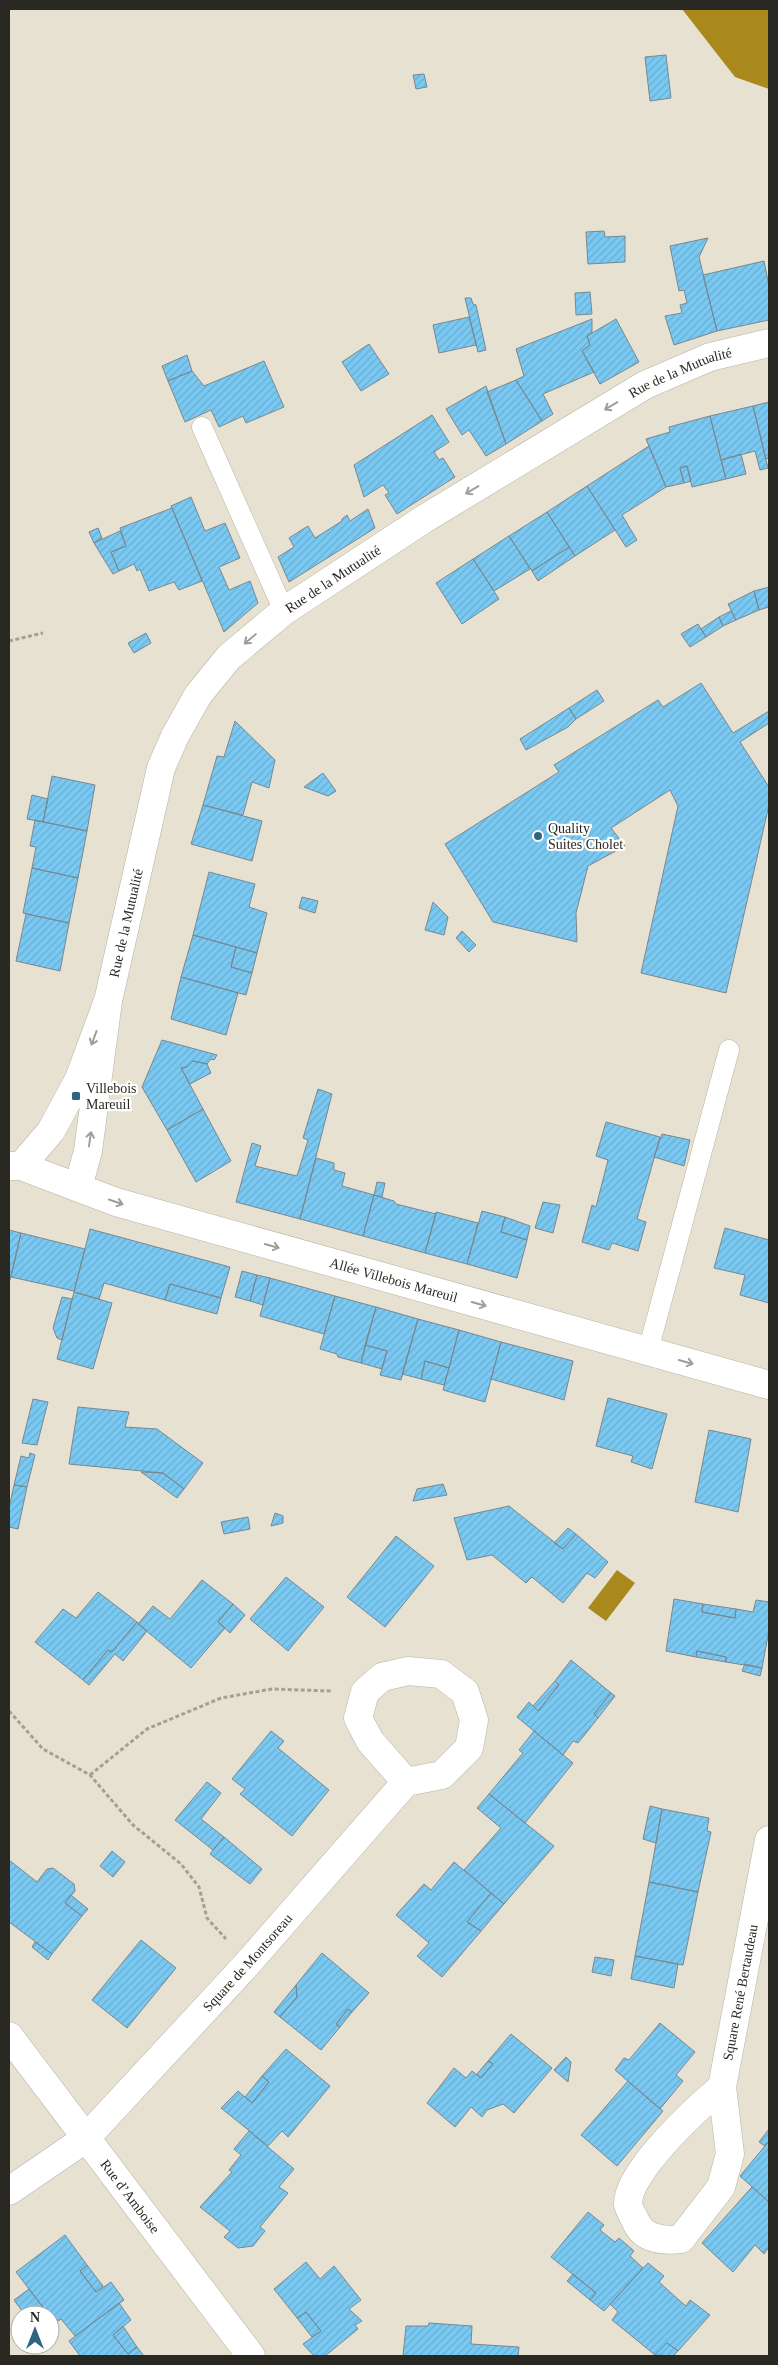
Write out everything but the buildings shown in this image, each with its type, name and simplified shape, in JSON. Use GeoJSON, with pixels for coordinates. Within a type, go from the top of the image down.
{"type":"FeatureCollection","features":[{"type":"Feature","properties":{"kind":"street","name":"Rue de la Mutualité"},"geometry":{"type":"LineString","coordinates":[[78,1187],[88,1151],[108,1001],[161,768],[175,736],[198,695],[229,657],[284,611],[424,519],[645,385],[710,357],[769,343]]}},
{"type":"Feature","properties":{"kind":"street","name":"Rue de la Mutualité"},"geometry":{"type":"LineString","coordinates":[[15,1166],[51,1131],[79,1079],[108,1001]]}},
{"type":"Feature","properties":{"kind":"street","name":"Allée Villebois Mareuil"},"geometry":{"type":"LineString","coordinates":[[15,1166],[116,1202],[769,1385]]}},
{"type":"Feature","properties":{"kind":"street"},"geometry":{"type":"LineString","coordinates":[[408,1671],[440,1674],[465,1692],[474,1720],[469,1748],[442,1774],[406,1782],[370,1741],[358,1718],[365,1692],[382,1677],[408,1671]]}},
{"type":"Feature","properties":{"kind":"street","name":"Square de Montsoreau"},"geometry":{"type":"LineString","coordinates":[[9,2191],[85,2139],[248,1964],[406,1782]]}},
{"type":"Feature","properties":{"kind":"street","name":"Square René Bertaudeau"},"geometry":{"type":"LineString","coordinates":[[722,2087],[692,2113],[636,2178],[628,2205],[639,2229],[660,2241],[682,2239],[722,2187],[730,2154],[722,2087],[769,1840]]}},
{"type":"Feature","properties":{"kind":"street","name":"Rue d’Amboise"},"geometry":{"type":"LineString","coordinates":[[9,2036],[85,2139],[251,2356]]}},
{"type":"Feature","properties":{"kind":"lane"},"geometry":{"type":"LineString","coordinates":[[202,427],[284,611]]}},
{"type":"Feature","properties":{"kind":"lane"},"geometry":{"type":"LineString","coordinates":[[648,1351],[729,1050]]}},
{"type":"Feature","properties":{"kind":"path"},"geometry":{"type":"LineString","coordinates":[[9,641],[43,633]]}},
{"type":"Feature","properties":{"kind":"path"},"geometry":{"type":"LineString","coordinates":[[90,1775],[147,1729],[222,1698],[272,1689],[365,1692]]}},
{"type":"Feature","properties":{"kind":"path"},"geometry":{"type":"LineString","coordinates":[[9,1711],[43,1749],[90,1775],[133,1825],[181,1864],[199,1887],[207,1918],[248,1964]]}},
{"type":"Feature","properties":{"kind":"shaded area"},"geometry":{"type":"Polygon","coordinates":[[[682,9],[769,9],[769,89],[735,77],[682,9]]]}},
{"type":"Feature","properties":{"kind":"shaded area"},"geometry":{"type":"Polygon","coordinates":[[[617,1570],[635,1583],[606,1621],[588,1608],[617,1570]]]}},
{"type":"Feature","properties":{"kind":"place","name":"Quality Suites Cholet"},"geometry":{"type":"Point","coordinates":[538,836]}},
{"type":"Feature","properties":{"kind":"place","name":"Villebois Mareuil"},"geometry":{"type":"Point","coordinates":[76,1096]}}]}
